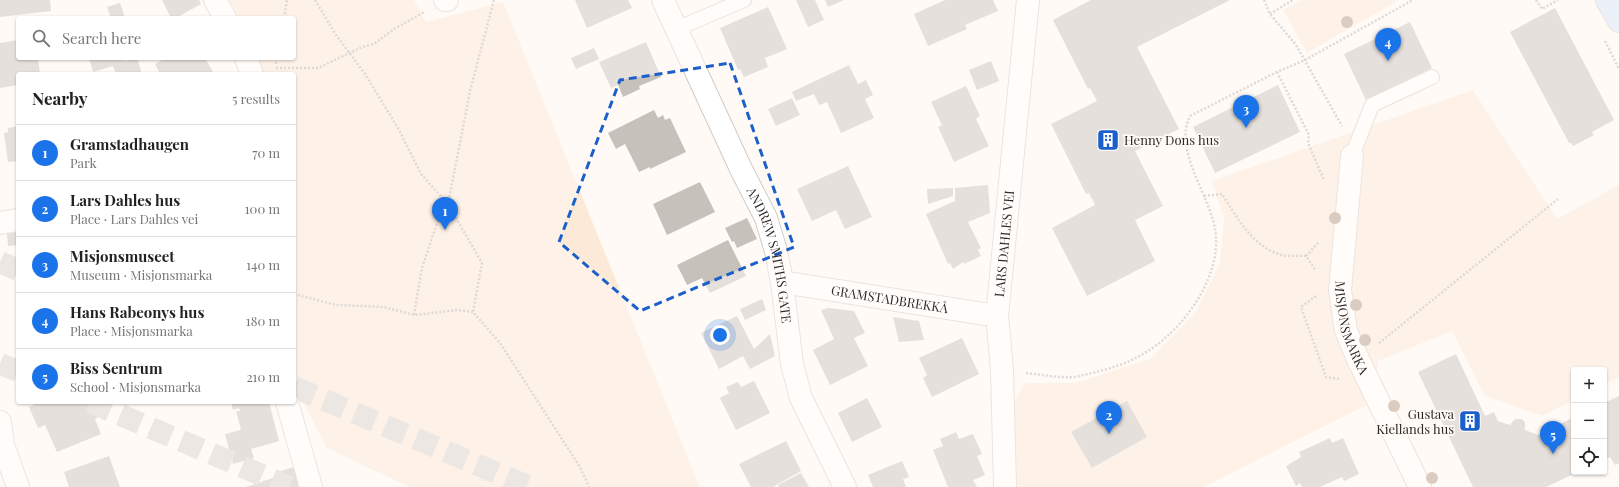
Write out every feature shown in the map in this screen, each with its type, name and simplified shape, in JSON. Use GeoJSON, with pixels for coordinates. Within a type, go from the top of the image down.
{"type":"FeatureCollection","features":[{"type":"Feature","properties":{"kind":"main road"},"geometry":{"type":"LineString","coordinates":[[1607,0],[1619,21]]}},
{"type":"Feature","properties":{"kind":"street"},"geometry":{"type":"LineString","coordinates":[[214,0],[224,16]]}},
{"type":"Feature","properties":{"kind":"street","name":"ANDREW SMITHS GATE"},"geometry":{"type":"LineString","coordinates":[[663,0],[740,169],[766,218],[776,251],[782,282],[792,364],[801,398],[846,487]]}},
{"type":"Feature","properties":{"kind":"street","name":"LARS DAHLES VEI"},"geometry":{"type":"LineString","coordinates":[[1005,487],[1002,369],[997,316],[1028,0]]}},
{"type":"Feature","properties":{"kind":"street"},"geometry":{"type":"LineString","coordinates":[[247,60],[251,72]]}},
{"type":"Feature","properties":{"kind":"street","name":"MISJONSMARKA"},"geometry":{"type":"LineString","coordinates":[[1352,156],[1340,279],[1340,290],[1346,330],[1358,360],[1420,487]]}},
{"type":"Feature","properties":{"kind":"street"},"geometry":{"type":"LineString","coordinates":[[0,224],[16,220]]}},
{"type":"Feature","properties":{"kind":"street","name":"GRAMSTADBREKKÅ"},"geometry":{"type":"LineString","coordinates":[[782,282],[997,316]]}},
{"type":"Feature","properties":{"kind":"street"},"geometry":{"type":"LineString","coordinates":[[287,404],[311,487]]}},
{"type":"Feature","properties":{"kind":"street"},"geometry":{"type":"LineString","coordinates":[[0,422],[3,445],[18,487]]}},
{"type":"Feature","properties":{"kind":"lane"},"geometry":{"type":"LineString","coordinates":[[676,29],[744,0]]}},
{"type":"Feature","properties":{"kind":"lane"},"geometry":{"type":"LineString","coordinates":[[1352,156],[1359,133],[1372,105],[1432,78]]}},
{"type":"Feature","properties":{"kind":"path"},"geometry":{"type":"LineString","coordinates":[[284,16],[287,0]]}},
{"type":"Feature","properties":{"kind":"path"},"geometry":{"type":"LineString","coordinates":[[315,0],[336,35],[350,53],[398,128],[421,174],[448,204],[482,263],[473,312]]}},
{"type":"Feature","properties":{"kind":"path"},"geometry":{"type":"LineString","coordinates":[[414,315],[422,268],[436,226],[448,204],[470,91],[494,0]]}},
{"type":"Feature","properties":{"kind":"path"},"geometry":{"type":"LineString","coordinates":[[1264,0],[1270,14],[1296,45],[1305,60],[1314,80],[1344,130],[1352,156]]}},
{"type":"Feature","properties":{"kind":"path"},"geometry":{"type":"LineString","coordinates":[[1270,14],[1293,0]]}},
{"type":"Feature","properties":{"kind":"path"},"geometry":{"type":"LineString","coordinates":[[1002,369],[1036,374],[1075,377],[1116,366],[1142,355],[1155,346],[1192,310],[1212,272],[1216,238],[1214,222],[1190,160],[1185,140],[1185,125],[1190,116],[1277,72],[1305,60],[1413,0]]}},
{"type":"Feature","properties":{"kind":"path"},"geometry":{"type":"LineString","coordinates":[[1536,0],[1542,9],[1558,0]]}},
{"type":"Feature","properties":{"kind":"path"},"geometry":{"type":"LineString","coordinates":[[275,68],[318,68],[336,58],[362,47],[374,44],[394,29],[439,3]]}},
{"type":"Feature","properties":{"kind":"path"},"geometry":{"type":"LineString","coordinates":[[1277,72],[1309,135],[1308,143],[1326,188]]}},
{"type":"Feature","properties":{"kind":"path"},"geometry":{"type":"LineString","coordinates":[[1204,196],[1222,194],[1241,224],[1255,240],[1265,248],[1282,255],[1306,256],[1319,242]]}},
{"type":"Feature","properties":{"kind":"path"},"geometry":{"type":"LineString","coordinates":[[1358,360],[1558,199]]}},
{"type":"Feature","properties":{"kind":"path"},"geometry":{"type":"LineString","coordinates":[[1306,256],[1319,274],[1326,277],[1340,279]]}},
{"type":"Feature","properties":{"kind":"path"},"geometry":{"type":"LineString","coordinates":[[296,295],[336,305],[384,307],[414,315],[458,310],[473,312],[500,343],[580,468],[589,487]]}},
{"type":"Feature","properties":{"kind":"highlighted area"},"geometry":{"type":"Polygon","coordinates":[[[730,63],[794,247],[640,311],[559,242],[620,80],[730,63]]]}},
{"type":"Feature","properties":{"kind":"shaded area"},"geometry":{"type":"Polygon","coordinates":[[[225,0],[414,0],[426,22],[503,2],[700,487],[409,487],[327,448],[296,389],[296,72],[264,72],[258,60],[296,60],[296,16],[234,16],[225,0]]]}},
{"type":"Feature","properties":{"kind":"shaded area"},"geometry":{"type":"Polygon","coordinates":[[[1302,0],[1399,0],[1307,53],[1283,10],[1302,0]]]}},
{"type":"Feature","properties":{"kind":"shaded area"},"geometry":{"type":"Polygon","coordinates":[[[1473,90],[1557,219],[1619,185],[1619,377],[1607,383],[1607,367],[1571,367],[1571,402],[1542,416],[1485,396],[1452,331],[1378,361],[1373,402],[1204,487],[1015,487],[1011,406],[1026,383],[1075,383],[1150,359],[1195,313],[1220,263],[1224,218],[1212,181],[1473,90]]]}},
{"type":"Feature","properties":{"kind":"building"},"geometry":{"type":"Polygon","coordinates":[[[0,0],[50,0],[51,11],[0,17],[0,0]]]}},
{"type":"Feature","properties":{"kind":"building"},"geometry":{"type":"Polygon","coordinates":[[[162,0],[199,0],[201,4],[180,16],[170,16],[162,0]]]}},
{"type":"Feature","properties":{"kind":"building"},"geometry":{"type":"Polygon","coordinates":[[[575,0],[628,0],[632,8],[587,28],[575,0]]]}},
{"type":"Feature","properties":{"kind":"building"},"geometry":{"type":"Polygon","coordinates":[[[796,0],[815,0],[824,20],[808,27],[796,0]]]}},
{"type":"Feature","properties":{"kind":"building"},"geometry":{"type":"Polygon","coordinates":[[[825,0],[844,0],[828,7],[825,0]]]}},
{"type":"Feature","properties":{"kind":"building"},"geometry":{"type":"Polygon","coordinates":[[[945,0],[993,0],[998,11],[965,25],[967,29],[928,46],[914,14],[945,0]]]}},
{"type":"Feature","properties":{"kind":"building","name":"Henny Dons hus"},"geometry":{"type":"Polygon","coordinates":[[[1091,0],[1230,0],[1137,47],[1179,129],[1135,151],[1163,206],[1135,220],[1155,261],[1087,296],[1052,228],[1095,205],[1089,193],[1086,194],[1051,124],[1097,101],[1090,88],[1088,89],[1053,20],[1091,0]]]}},
{"type":"Feature","properties":{"kind":"building"},"geometry":{"type":"Polygon","coordinates":[[[120,3],[124,16],[110,16],[107,7],[120,3]]]}},
{"type":"Feature","properties":{"kind":"building"},"geometry":{"type":"Polygon","coordinates":[[[768,7],[787,49],[765,58],[768,67],[744,77],[740,69],[738,70],[720,28],[768,7]]]}},
{"type":"Feature","properties":{"kind":"building"},"geometry":{"type":"Polygon","coordinates":[[[1555,8],[1614,120],[1592,132],[1594,135],[1573,146],[1569,143],[1510,32],[1555,8]]]}},
{"type":"Feature","properties":{"kind":"building"},"geometry":{"type":"Polygon","coordinates":[[[1410,22],[1432,68],[1366,100],[1344,54],[1410,22]]]}},
{"type":"Feature","properties":{"kind":"building"},"geometry":{"type":"Polygon","coordinates":[[[16,40],[16,60],[38,60],[40,72],[16,72],[16,85],[0,88],[0,43],[16,40]]]}},
{"type":"Feature","properties":{"kind":"building"},"geometry":{"type":"Polygon","coordinates":[[[646,42],[661,77],[639,86],[640,89],[623,97],[618,85],[611,88],[599,62],[646,42]]]}},
{"type":"Feature","properties":{"kind":"building"},"geometry":{"type":"Polygon","coordinates":[[[594,48],[599,59],[576,69],[571,58],[594,48]]]}},
{"type":"Feature","properties":{"kind":"building"},"geometry":{"type":"Polygon","coordinates":[[[90,60],[138,60],[141,72],[115,72],[113,66],[93,72],[90,60]]]}},
{"type":"Feature","properties":{"kind":"building"},"geometry":{"type":"Polygon","coordinates":[[[162,60],[206,60],[213,72],[159,72],[155,64],[162,60]]]}},
{"type":"Feature","properties":{"kind":"building"},"geometry":{"type":"Polygon","coordinates":[[[991,61],[999,81],[977,90],[969,70],[991,61]]]}},
{"type":"Feature","properties":{"kind":"building"},"geometry":{"type":"Polygon","coordinates":[[[849,65],[858,84],[866,80],[873,95],[865,99],[874,118],[841,133],[827,102],[819,105],[814,94],[796,101],[792,92],[849,65]]]}},
{"type":"Feature","properties":{"kind":"building"},"geometry":{"type":"Polygon","coordinates":[[[1278,85],[1300,132],[1215,173],[1193,127],[1278,85]]]}},
{"type":"Feature","properties":{"kind":"building"},"geometry":{"type":"Polygon","coordinates":[[[966,86],[980,116],[976,119],[989,146],[954,162],[938,127],[942,125],[931,102],[966,86]]]}},
{"type":"Feature","properties":{"kind":"building"},"geometry":{"type":"Polygon","coordinates":[[[792,98],[800,115],[776,126],[768,109],[792,98]]]}},
{"type":"Feature","properties":{"kind":"building"},"geometry":{"type":"Polygon","coordinates":[[[654,110],[658,118],[663,115],[665,120],[670,118],[686,152],[650,169],[650,167],[639,172],[625,144],[616,149],[608,133],[654,110]]]}},
{"type":"Feature","properties":{"kind":"building"},"geometry":{"type":"Polygon","coordinates":[[[16,126],[16,161],[8,162],[4,133],[8,132],[8,128],[16,126]]]}},
{"type":"Feature","properties":{"kind":"building"},"geometry":{"type":"Polygon","coordinates":[[[848,166],[872,217],[845,229],[836,210],[812,221],[797,189],[848,166]]]}},
{"type":"Feature","properties":{"kind":"building"},"geometry":{"type":"Polygon","coordinates":[[[700,182],[715,212],[667,235],[653,204],[700,182]]]}},
{"type":"Feature","properties":{"kind":"building"},"geometry":{"type":"Polygon","coordinates":[[[988,185],[990,213],[968,222],[981,248],[978,250],[981,256],[964,264],[963,262],[953,269],[950,263],[948,264],[926,214],[955,201],[955,188],[988,185]]]}},
{"type":"Feature","properties":{"kind":"building"},"geometry":{"type":"Polygon","coordinates":[[[953,188],[953,196],[928,204],[927,189],[953,188]]]}},
{"type":"Feature","properties":{"kind":"building"},"geometry":{"type":"Polygon","coordinates":[[[747,218],[757,239],[737,248],[734,241],[732,242],[725,228],[747,218]]]}},
{"type":"Feature","properties":{"kind":"building"},"geometry":{"type":"Polygon","coordinates":[[[16,232],[16,245],[8,246],[7,233],[16,232]]]}},
{"type":"Feature","properties":{"kind":"building"},"geometry":{"type":"Polygon","coordinates":[[[728,240],[746,276],[710,293],[702,278],[687,285],[677,265],[728,240]]]}},
{"type":"Feature","properties":{"kind":"building"},"geometry":{"type":"Polygon","coordinates":[[[762,299],[766,310],[745,320],[740,309],[762,299]]]}},
{"type":"Feature","properties":{"kind":"building"},"geometry":{"type":"Polygon","coordinates":[[[829,308],[854,311],[865,333],[854,338],[868,366],[830,385],[813,350],[834,339],[821,310],[829,308]]]}},
{"type":"Feature","properties":{"kind":"building"},"geometry":{"type":"Polygon","coordinates":[[[737,316],[754,349],[770,334],[775,356],[750,369],[743,356],[719,369],[701,333],[737,316]]]}},
{"type":"Feature","properties":{"kind":"building"},"geometry":{"type":"Polygon","coordinates":[[[893,317],[919,321],[924,340],[899,342],[893,317]]]}},
{"type":"Feature","properties":{"kind":"building"},"geometry":{"type":"Polygon","coordinates":[[[962,338],[979,374],[932,397],[923,378],[927,375],[919,358],[962,338]]]}},
{"type":"Feature","properties":{"kind":"building","name":"Gustava Kiellands hus"},"geometry":{"type":"Polygon","coordinates":[[[1456,354],[1485,416],[1494,412],[1498,421],[1510,425],[1515,419],[1522,419],[1525,422],[1525,430],[1538,435],[1571,418],[1572,475],[1546,487],[1473,487],[1418,372],[1456,354]]]}},
{"type":"Feature","properties":{"kind":"building"},"geometry":{"type":"Polygon","coordinates":[[[754,381],[770,413],[736,430],[720,398],[729,393],[726,387],[738,382],[741,387],[754,381]]]}},
{"type":"Feature","properties":{"kind":"building"},"geometry":{"type":"Polygon","coordinates":[[[1619,396],[1619,463],[1615,465],[1610,457],[1607,458],[1607,402],[1619,396]]]}},
{"type":"Feature","properties":{"kind":"building"},"geometry":{"type":"Polygon","coordinates":[[[867,398],[882,427],[852,442],[838,413],[867,398]]]}},
{"type":"Feature","properties":{"kind":"building"},"geometry":{"type":"Polygon","coordinates":[[[1127,401],[1147,437],[1092,468],[1071,432],[1098,417],[1095,412],[1104,407],[1107,412],[1127,401]]]}},
{"type":"Feature","properties":{"kind":"building"},"geometry":{"type":"Polygon","coordinates":[[[33,404],[95,404],[100,416],[95,419],[101,434],[57,452],[45,425],[38,428],[29,407],[34,405],[33,404]]]}},
{"type":"Feature","properties":{"kind":"building"},"geometry":{"type":"Polygon","coordinates":[[[232,404],[270,404],[279,441],[251,449],[254,458],[233,464],[225,434],[241,430],[236,411],[240,411],[239,408],[233,410],[232,404]]]}},
{"type":"Feature","properties":{"kind":"building"},"geometry":{"type":"Polygon","coordinates":[[[956,432],[959,439],[973,434],[982,454],[977,456],[985,475],[973,480],[977,487],[948,487],[933,450],[943,446],[940,439],[956,432]]]}},
{"type":"Feature","properties":{"kind":"building"},"geometry":{"type":"Polygon","coordinates":[[[1330,438],[1332,443],[1343,438],[1359,474],[1344,481],[1342,477],[1320,487],[1302,487],[1300,483],[1296,486],[1286,466],[1301,457],[1299,452],[1330,438]]]}},
{"type":"Feature","properties":{"kind":"building"},"geometry":{"type":"Polygon","coordinates":[[[786,441],[801,471],[773,487],[751,487],[739,464],[786,441]]]}},
{"type":"Feature","properties":{"kind":"building"},"geometry":{"type":"Polygon","coordinates":[[[109,456],[120,487],[69,487],[64,472],[109,456]]]}},
{"type":"Feature","properties":{"kind":"building"},"geometry":{"type":"Polygon","coordinates":[[[902,461],[909,477],[903,479],[906,487],[873,487],[868,475],[902,461]]]}},
{"type":"Feature","properties":{"kind":"building"},"geometry":{"type":"Polygon","coordinates":[[[294,467],[300,487],[283,487],[278,472],[294,467]]]}},
{"type":"Feature","properties":{"kind":"building"},"geometry":{"type":"Polygon","coordinates":[[[801,473],[809,487],[779,487],[778,485],[801,473]]]}},
{"type":"Feature","properties":{"kind":"building"},"geometry":{"type":"Polygon","coordinates":[[[273,478],[274,481],[280,480],[282,487],[246,487],[273,478]]]}},
{"type":"Feature","properties":{"kind":"tunnel"},"geometry":{"type":"LineString","coordinates":[[0,262],[16,269]]}},
{"type":"Feature","properties":{"kind":"tunnel"},"geometry":{"type":"LineString","coordinates":[[0,364],[16,370]]}},
{"type":"Feature","properties":{"kind":"tunnel"},"geometry":{"type":"LineString","coordinates":[[296,388],[530,487]]}},
{"type":"Feature","properties":{"kind":"tunnel"},"geometry":{"type":"LineString","coordinates":[[95,404],[290,487]]}},
{"type":"Feature","properties":{"kind":"place","name":"Hans Rabeonys hus"},"geometry":{"type":"Point","coordinates":[1388,61]}},
{"type":"Feature","properties":{"kind":"place","name":"Misjonsmuseet"},"geometry":{"type":"Point","coordinates":[1246,128]}},
{"type":"Feature","properties":{"kind":"place","name":"Henny Dons hus"},"geometry":{"type":"Point","coordinates":[1108,140]}},
{"type":"Feature","properties":{"kind":"place","name":"Gramstadhaugen"},"geometry":{"type":"Point","coordinates":[445,230]}},
{"type":"Feature","properties":{"kind":"place","name":"Gustava Kiellands hus"},"geometry":{"type":"Point","coordinates":[1470,421]}},
{"type":"Feature","properties":{"kind":"place","name":"Lars Dahles hus"},"geometry":{"type":"Point","coordinates":[1109,434]}},
{"type":"Feature","properties":{"kind":"place","name":"Biss Sentrum"},"geometry":{"type":"Point","coordinates":[1553,454]}}]}
